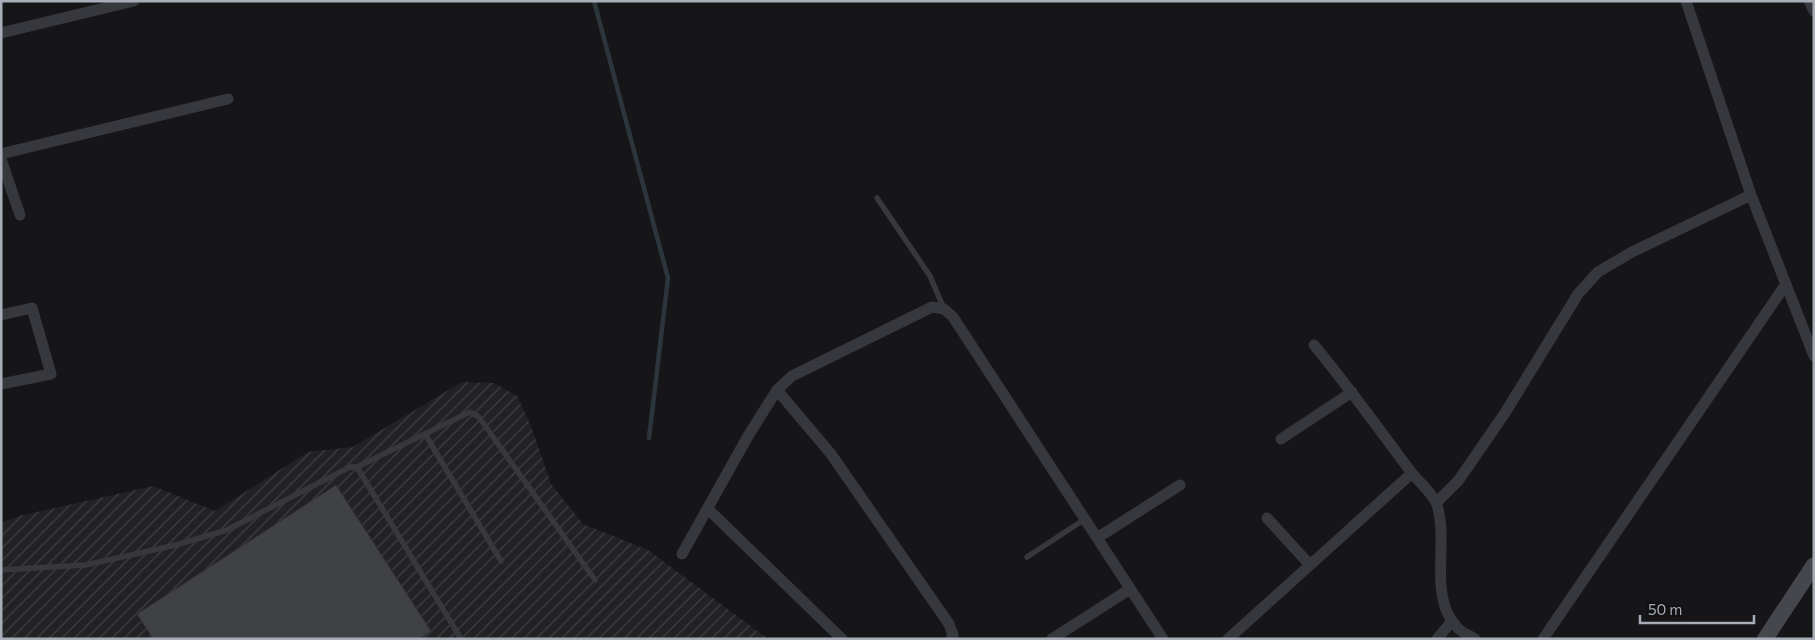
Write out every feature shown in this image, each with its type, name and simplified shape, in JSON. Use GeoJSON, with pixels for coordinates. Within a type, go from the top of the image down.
{"type":"FeatureCollection","features":[{"type":"Feature","properties":{"kind":"main road"},"geometry":{"type":"LineString","coordinates":[[1765,639],[1814,566]]}},
{"type":"Feature","properties":{"kind":"street"},"geometry":{"type":"LineString","coordinates":[[1,33],[134,1]]}},
{"type":"Feature","properties":{"kind":"street"},"geometry":{"type":"LineString","coordinates":[[1686,1],[1751,195],[1814,356]]}},
{"type":"Feature","properties":{"kind":"street"},"geometry":{"type":"LineString","coordinates":[[1809,1],[1814,11]]}},
{"type":"Feature","properties":{"kind":"street"},"geometry":{"type":"LineString","coordinates":[[1,154],[228,99]]}},
{"type":"Feature","properties":{"kind":"street"},"geometry":{"type":"LineString","coordinates":[[1,159],[20,214]]}},
{"type":"Feature","properties":{"kind":"street"},"geometry":{"type":"LineString","coordinates":[[1436,502],[1458,481],[1505,413],[1578,294],[1598,272],[1632,252],[1751,195]]}},
{"type":"Feature","properties":{"kind":"street"},"geometry":{"type":"LineString","coordinates":[[1543,639],[1786,284]]}},
{"type":"Feature","properties":{"kind":"street"},"geometry":{"type":"LineString","coordinates":[[682,554],[748,436],[777,390],[792,376],[932,307],[944,309],[953,317],[1163,639]]}},
{"type":"Feature","properties":{"kind":"street"},"geometry":{"type":"LineString","coordinates":[[1,315],[32,308],[51,374],[1,384]]}},
{"type":"Feature","properties":{"kind":"street"},"geometry":{"type":"LineString","coordinates":[[1314,345],[1436,502],[1442,534],[1441,594],[1446,611],[1456,628],[1475,639]]}},
{"type":"Feature","properties":{"kind":"street"},"geometry":{"type":"LineString","coordinates":[[777,390],[831,454],[949,624],[953,635],[951,639]]}},
{"type":"Feature","properties":{"kind":"street"},"geometry":{"type":"LineString","coordinates":[[1281,439],[1352,392]]}},
{"type":"Feature","properties":{"kind":"street"},"geometry":{"type":"LineString","coordinates":[[1228,639],[1412,472]]}},
{"type":"Feature","properties":{"kind":"street"},"geometry":{"type":"LineString","coordinates":[[1096,538],[1180,485]]}},
{"type":"Feature","properties":{"kind":"street"},"geometry":{"type":"LineString","coordinates":[[708,508],[842,639]]}},
{"type":"Feature","properties":{"kind":"street"},"geometry":{"type":"LineString","coordinates":[[1267,518],[1310,565]]}},
{"type":"Feature","properties":{"kind":"street"},"geometry":{"type":"LineString","coordinates":[[1052,639],[1130,589]]}},
{"type":"Feature","properties":{"kind":"street"},"geometry":{"type":"LineString","coordinates":[[1437,639],[1452,621]]}},
{"type":"Feature","properties":{"kind":"lane"},"geometry":{"type":"LineString","coordinates":[[877,198],[930,276],[944,309]]}},
{"type":"Feature","properties":{"kind":"lane"},"geometry":{"type":"LineString","coordinates":[[1,570],[86,564],[185,542],[227,530],[350,468],[356,467],[470,412],[478,416],[595,580]]}},
{"type":"Feature","properties":{"kind":"lane"},"geometry":{"type":"LineString","coordinates":[[425,434],[501,561]]}},
{"type":"Feature","properties":{"kind":"lane"},"geometry":{"type":"LineString","coordinates":[[356,467],[461,639]]}},
{"type":"Feature","properties":{"kind":"lane"},"geometry":{"type":"LineString","coordinates":[[1027,557],[1084,519]]}},
{"type":"Feature","properties":{"kind":"shaded area"},"geometry":{"type":"Polygon","coordinates":[[[462,382],[494,383],[517,396],[531,426],[551,484],[583,524],[648,550],[768,639],[1,639],[1,523],[19,516],[153,486],[215,511],[308,452],[353,447],[462,382]]]}},
{"type":"Feature","properties":{"kind":"building"},"geometry":{"type":"Polygon","coordinates":[[[336,485],[431,631],[420,639],[153,639],[137,614],[336,485]]]}},
{"type":"Feature","properties":{"kind":"waterway"},"geometry":{"type":"LineString","coordinates":[[594,1],[668,278],[649,438]]}}]}
